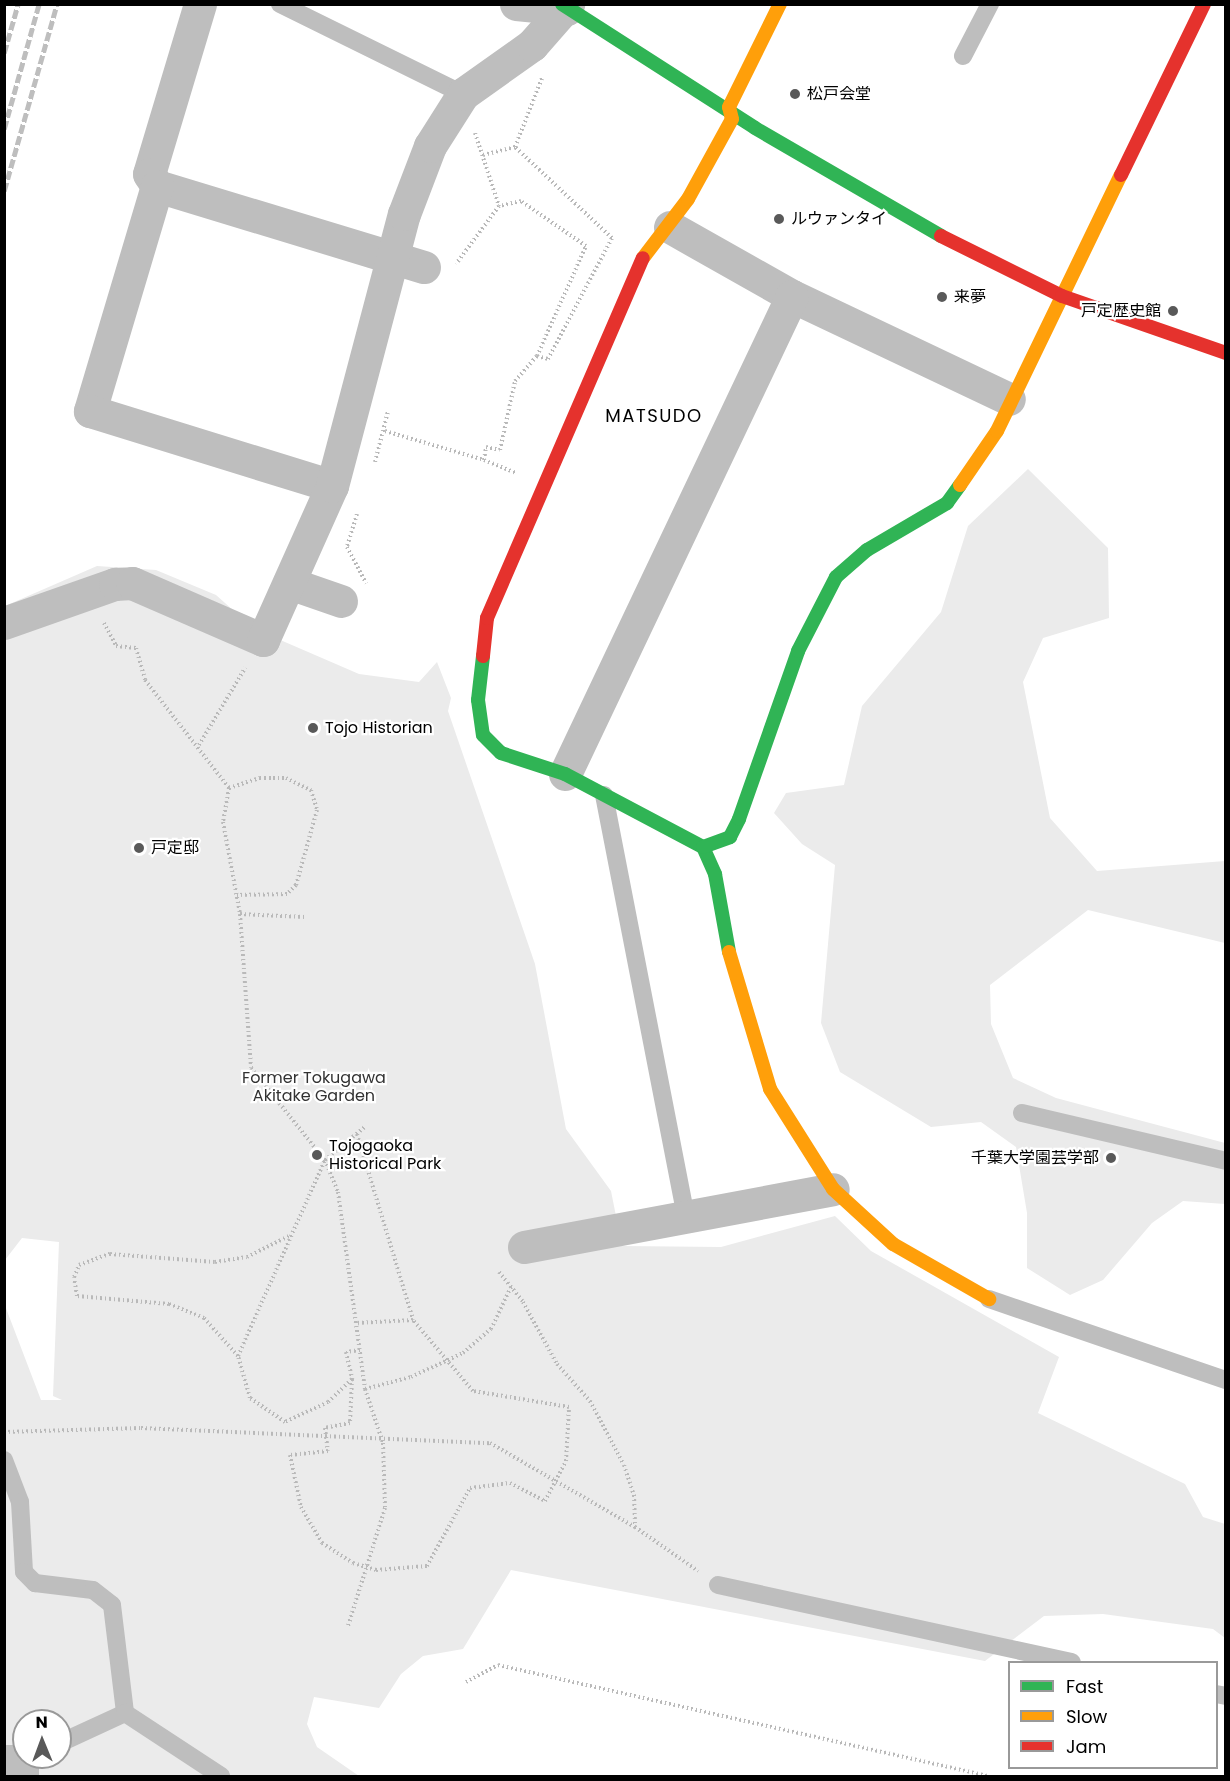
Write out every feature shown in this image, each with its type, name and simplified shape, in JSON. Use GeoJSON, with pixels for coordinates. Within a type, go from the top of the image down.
{"type":"FeatureCollection","features":[{"type":"Feature","properties":{"kind":"street"},"geometry":{"type":"LineString","coordinates":[[200,4],[149,174],[157,186],[422,263]]}},
{"type":"Feature","properties":{"kind":"street"},"geometry":{"type":"LineString","coordinates":[[516,4],[566,6],[731,113],[956,244],[1062,296],[1226,353]]}},
{"type":"Feature","properties":{"kind":"street"},"geometry":{"type":"LineString","coordinates":[[780,4],[729,107],[731,113],[670,227],[648,249],[482,639],[478,700],[483,735],[501,753],[565,774],[704,847],[715,874],[734,979],[770,1089],[833,1189],[893,1244],[989,1299]]}},
{"type":"Feature","properties":{"kind":"street"},"geometry":{"type":"LineString","coordinates":[[704,847],[730,837],[739,819],[798,651],[836,577],[867,550],[947,504],[997,431],[1009,399],[1062,296],[1204,4]]}},
{"type":"Feature","properties":{"kind":"street"},"geometry":{"type":"LineString","coordinates":[[4,623],[132,583],[263,640],[332,486],[422,263],[415,177],[443,119],[463,94],[532,45],[566,6]]}},
{"type":"Feature","properties":{"kind":"street"},"geometry":{"type":"LineString","coordinates":[[157,186],[90,411],[332,486]]}},
{"type":"Feature","properties":{"kind":"street"},"geometry":{"type":"LineString","coordinates":[[670,227],[792,296],[1009,399]]}},
{"type":"Feature","properties":{"kind":"street"},"geometry":{"type":"LineString","coordinates":[[565,774],[792,296]]}},
{"type":"Feature","properties":{"kind":"street"},"geometry":{"type":"LineString","coordinates":[[289,583],[341,602]]}},
{"type":"Feature","properties":{"kind":"street"},"geometry":{"type":"LineString","coordinates":[[524,1247],[833,1189]]}},
{"type":"Feature","properties":{"kind":"lane"},"geometry":{"type":"LineString","coordinates":[[280,4],[463,94]]}},
{"type":"Feature","properties":{"kind":"lane"},"geometry":{"type":"LineString","coordinates":[[963,56],[990,4]]}},
{"type":"Feature","properties":{"kind":"lane"},"geometry":{"type":"LineString","coordinates":[[604,795],[686,1216]]}},
{"type":"Feature","properties":{"kind":"lane"},"geometry":{"type":"LineString","coordinates":[[1022,1113],[1226,1161]]}},
{"type":"Feature","properties":{"kind":"lane"},"geometry":{"type":"LineString","coordinates":[[989,1299],[1226,1380]]}},
{"type":"Feature","properties":{"kind":"lane"},"geometry":{"type":"LineString","coordinates":[[4,1460],[20,1502],[24,1572],[35,1583],[93,1590],[112,1605],[125,1713],[221,1776]]}},
{"type":"Feature","properties":{"kind":"lane"},"geometry":{"type":"LineString","coordinates":[[718,1585],[1067,1661]]}},
{"type":"Feature","properties":{"kind":"lane"},"geometry":{"type":"LineString","coordinates":[[72,1737],[125,1713]]}},
{"type":"Feature","properties":{"kind":"path"},"geometry":{"type":"LineString","coordinates":[[515,147],[543,76],[541,65]]}},
{"type":"Feature","properties":{"kind":"path"},"geometry":{"type":"LineString","coordinates":[[474,128],[499,206]]}},
{"type":"Feature","properties":{"kind":"path"},"geometry":{"type":"LineString","coordinates":[[483,155],[515,147]]}},
{"type":"Feature","properties":{"kind":"path"},"geometry":{"type":"LineString","coordinates":[[515,147],[612,238],[548,359],[537,356]]}},
{"type":"Feature","properties":{"kind":"path"},"geometry":{"type":"LineString","coordinates":[[385,430],[484,460],[486,447],[500,450],[515,381],[537,356],[586,246],[521,201],[499,206],[457,264],[422,263]]}},
{"type":"Feature","properties":{"kind":"path"},"geometry":{"type":"LineString","coordinates":[[347,547],[368,579]]}},
{"type":"Feature","properties":{"kind":"path"},"geometry":{"type":"LineString","coordinates":[[101,592],[109,640],[136,648],[145,680],[199,745],[229,788],[223,822],[240,914],[251,1068],[325,1160],[338,1192],[365,1389],[383,1443],[386,1508],[348,1626]]}},
{"type":"Feature","properties":{"kind":"path"},"geometry":{"type":"LineString","coordinates":[[199,745],[263,640]]}},
{"type":"Feature","properties":{"kind":"path"},"geometry":{"type":"LineString","coordinates":[[229,788],[260,778],[286,778],[311,790],[317,810],[296,885],[288,894],[237,896]]}},
{"type":"Feature","properties":{"kind":"path"},"geometry":{"type":"LineString","coordinates":[[240,914],[305,916]]}},
{"type":"Feature","properties":{"kind":"path"},"geometry":{"type":"LineString","coordinates":[[238,1356],[325,1160],[366,1126]]}},
{"type":"Feature","properties":{"kind":"path"},"geometry":{"type":"LineString","coordinates":[[357,1133],[413,1320],[449,1359],[473,1391],[569,1407],[566,1461],[545,1501],[510,1483],[470,1488],[427,1566],[367,1568],[322,1544],[301,1507],[290,1455],[328,1451],[325,1428],[350,1423],[352,1379],[346,1352],[360,1350]]}},
{"type":"Feature","properties":{"kind":"path"},"geometry":{"type":"LineString","coordinates":[[290,1235],[248,1257],[215,1262],[111,1254],[80,1265],[72,1278],[78,1296],[88,1300],[169,1304],[204,1318],[238,1356],[250,1398],[285,1422],[328,1402],[352,1379]]}},
{"type":"Feature","properties":{"kind":"path"},"geometry":{"type":"LineString","coordinates":[[499,1272],[511,1287],[557,1364],[591,1401],[624,1465],[634,1495],[635,1527]]}},
{"type":"Feature","properties":{"kind":"path"},"geometry":{"type":"LineString","coordinates":[[365,1389],[449,1359],[491,1329],[511,1287]]}},
{"type":"Feature","properties":{"kind":"path"},"geometry":{"type":"LineString","coordinates":[[356,1323],[413,1320]]}},
{"type":"Feature","properties":{"kind":"path"},"geometry":{"type":"LineString","coordinates":[[4,1432],[141,1428],[383,1443],[449,1438],[490,1443],[635,1527],[718,1585]]}},
{"type":"Feature","properties":{"kind":"path"},"geometry":{"type":"LineString","coordinates":[[466,1682],[498,1665],[988,1776]]}},
{"type":"Feature","properties":{"kind":"green space"},"geometry":{"type":"Polygon","coordinates":[[[1028,469],[1108,548],[1109,618],[1043,638],[1023,682],[1050,818],[1097,871],[1225,861],[1225,943],[1088,910],[990,985],[991,1024],[1013,1078],[1056,1098],[1225,1143],[1225,1204],[1183,1201],[1152,1223],[1103,1280],[1070,1295],[1027,1268],[1027,1213],[1016,1147],[981,1122],[931,1127],[840,1072],[821,1023],[835,865],[802,844],[774,813],[786,793],[844,785],[862,706],[941,612],[968,526],[1028,469]]]}},
{"type":"Feature","properties":{"kind":"green space","name":"Former Tokugawa Akitake Garden"},"geometry":{"type":"Polygon","coordinates":[[[97,566],[156,570],[216,595],[269,642],[278,639],[359,674],[419,682],[437,662],[451,698],[448,711],[535,964],[566,1129],[611,1191],[622,1246],[721,1247],[835,1216],[871,1251],[1059,1357],[1038,1413],[1185,1484],[1203,1517],[1225,1524],[1225,1638],[1213,1629],[1103,1614],[1044,1616],[985,1661],[511,1570],[463,1649],[423,1656],[401,1674],[379,1708],[314,1697],[307,1724],[317,1747],[359,1776],[5,1776],[4,1303],[41,1400],[62,1400],[53,1396],[59,1242],[22,1238],[5,1260],[5,606],[97,566]]]}},
{"type":"Feature","properties":{"kind":"railway"},"geometry":{"type":"LineString","coordinates":[[4,53],[18,4]]}},
{"type":"Feature","properties":{"kind":"railway"},"geometry":{"type":"LineString","coordinates":[[4,129],[39,4]]}},
{"type":"Feature","properties":{"kind":"railway"},"geometry":{"type":"LineString","coordinates":[[4,191],[57,4]]}},
{"type":"Feature","properties":{"kind":"traffic: fast"},"geometry":{"type":"LineString","coordinates":[[562,4],[755,128],[941,236]]}},
{"type":"Feature","properties":{"kind":"traffic: fast"},"geometry":{"type":"LineString","coordinates":[[703,847],[730,837],[739,819],[798,651],[836,577],[867,550],[947,503],[960,485]]}},
{"type":"Feature","properties":{"kind":"traffic: fast"},"geometry":{"type":"LineString","coordinates":[[483,656],[478,700],[483,735],[501,753],[565,774],[703,847],[715,874],[729,952]]}},
{"type":"Feature","properties":{"kind":"traffic: slow"},"geometry":{"type":"LineString","coordinates":[[643,258],[688,199],[732,119],[729,107],[780,4]]}},
{"type":"Feature","properties":{"kind":"traffic: slow"},"geometry":{"type":"LineString","coordinates":[[960,485],[997,431],[1121,175]]}},
{"type":"Feature","properties":{"kind":"traffic: slow"},"geometry":{"type":"LineString","coordinates":[[729,952],[770,1089],[833,1189],[893,1244],[989,1299]]}},
{"type":"Feature","properties":{"kind":"traffic: jam"},"geometry":{"type":"LineString","coordinates":[[1121,175],[1204,4]]}},
{"type":"Feature","properties":{"kind":"traffic: jam"},"geometry":{"type":"LineString","coordinates":[[941,236],[1062,296],[1226,353]]}},
{"type":"Feature","properties":{"kind":"traffic: jam"},"geometry":{"type":"LineString","coordinates":[[483,656],[487,618],[643,258]]}},
{"type":"Feature","properties":{"kind":"place","name":"松戸会堂"},"geometry":{"type":"Point","coordinates":[795,94]}},
{"type":"Feature","properties":{"kind":"place","name":"ルウァンタイ"},"geometry":{"type":"Point","coordinates":[779,219]}},
{"type":"Feature","properties":{"kind":"place","name":"来夢"},"geometry":{"type":"Point","coordinates":[942,297]}},
{"type":"Feature","properties":{"kind":"place","name":"戸定歴史館"},"geometry":{"type":"Point","coordinates":[1173,311]}},
{"type":"Feature","properties":{"kind":"place","name":"Tojo Historian"},"geometry":{"type":"Point","coordinates":[313,728]}},
{"type":"Feature","properties":{"kind":"place","name":"戸定邸"},"geometry":{"type":"Point","coordinates":[139,848]}},
{"type":"Feature","properties":{"kind":"place","name":"Tojogaoka Historical Park"},"geometry":{"type":"Point","coordinates":[317,1155]}},
{"type":"Feature","properties":{"kind":"place","name":"千葉大学園芸学部"},"geometry":{"type":"Point","coordinates":[1111,1158]}},
{"type":"Feature","properties":{"kind":"district","name":"MATSUDO"},"geometry":{"type":"Point","coordinates":[654,416]}}]}
